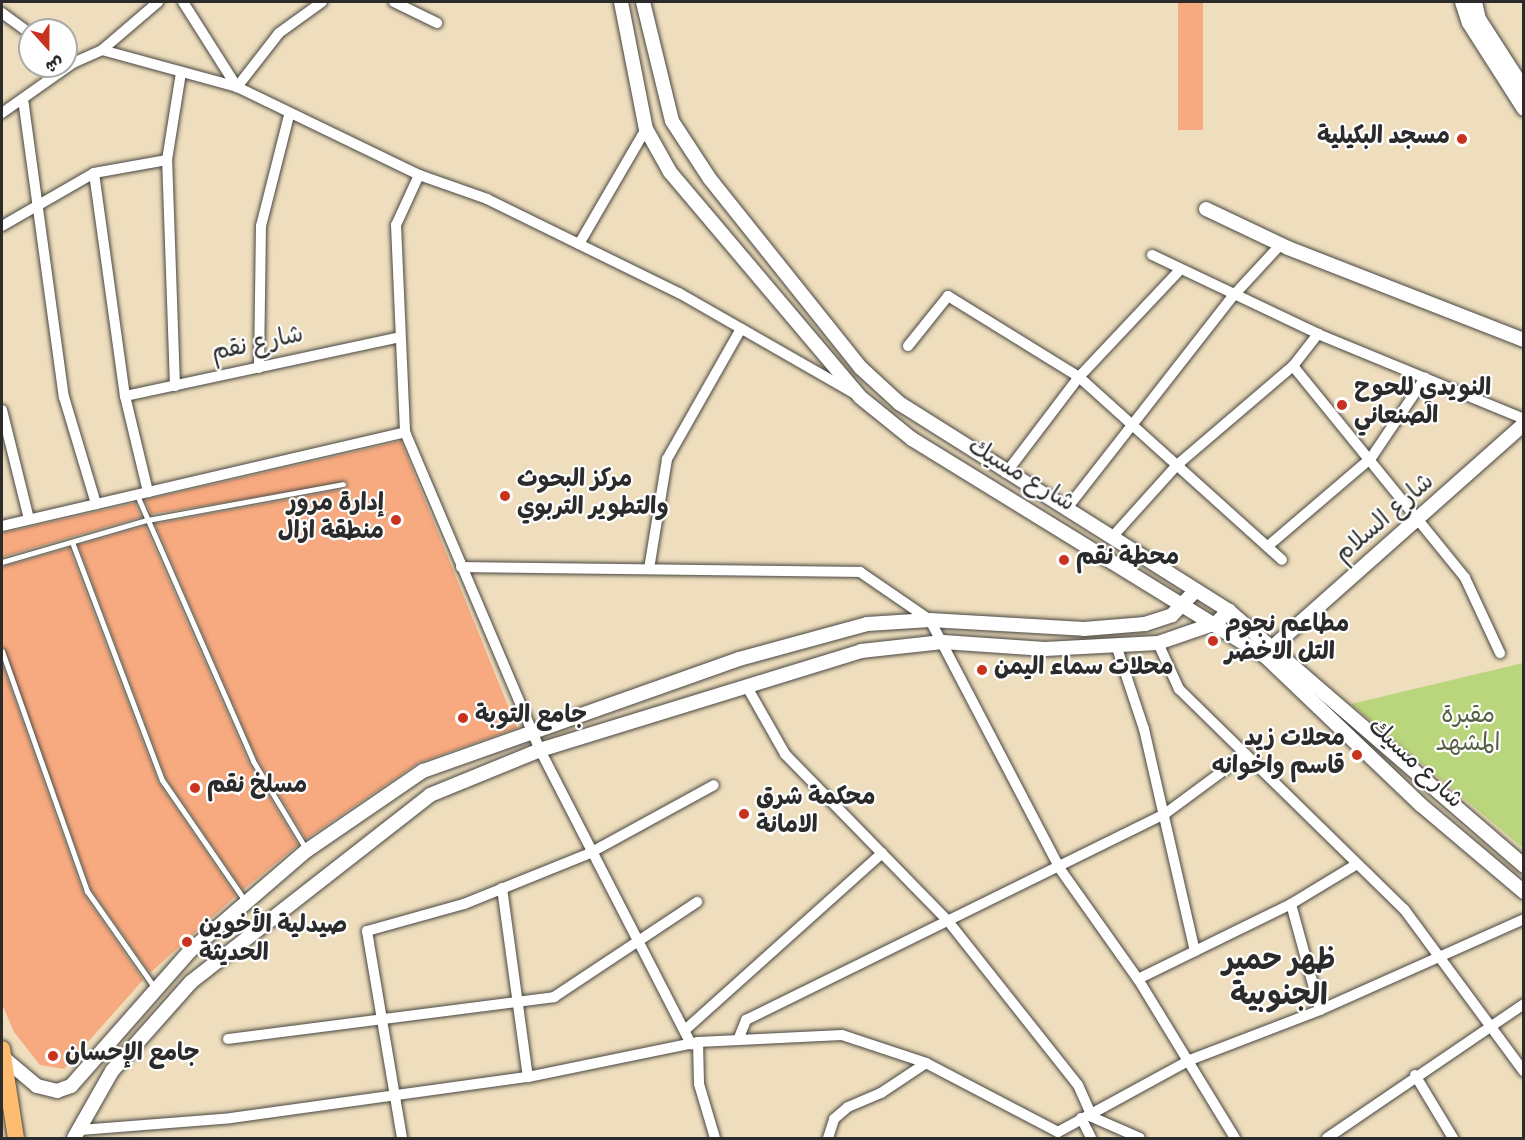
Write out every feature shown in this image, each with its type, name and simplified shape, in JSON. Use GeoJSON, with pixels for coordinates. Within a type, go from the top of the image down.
{"type":"FeatureCollection","features":[{"type":"Feature","properties":{"kind":"main road"},"geometry":{"type":"LineString","coordinates":[[3,1054],[16,1138]]}},
{"type":"Feature","properties":{"kind":"street"},"geometry":{"type":"LineString","coordinates":[[78,58],[102,50],[158,2]]}},
{"type":"Feature","properties":{"kind":"street"},"geometry":{"type":"LineString","coordinates":[[183,2],[237,87]]}},
{"type":"Feature","properties":{"kind":"street"},"geometry":{"type":"LineString","coordinates":[[237,87],[302,6],[322,2]]}},
{"type":"Feature","properties":{"kind":"street"},"geometry":{"type":"LineString","coordinates":[[394,2],[437,23]]}},
{"type":"Feature","properties":{"kind":"street","name":"شارع مسيك"},"geometry":{"type":"LineString","coordinates":[[621,2],[646,129],[670,172],[860,397],[912,439],[1185,603],[1266,657],[1422,805],[1524,892]]}},
{"type":"Feature","properties":{"kind":"street","name":"شارع مسيك"},"geometry":{"type":"LineString","coordinates":[[643,2],[672,121],[710,179],[861,368],[899,403],[1006,473],[1114,535],[1195,591],[1229,611],[1275,645],[1524,866]]}},
{"type":"Feature","properties":{"kind":"street"},"geometry":{"type":"LineString","coordinates":[[1462,2],[1469,23],[1524,109]]}},
{"type":"Feature","properties":{"kind":"street"},"geometry":{"type":"LineString","coordinates":[[1475,2],[1479,19],[1524,89]]}},
{"type":"Feature","properties":{"kind":"street"},"geometry":{"type":"LineString","coordinates":[[2,13],[18,24]]}},
{"type":"Feature","properties":{"kind":"street"},"geometry":{"type":"LineString","coordinates":[[102,50],[237,87],[289,115],[418,175],[487,199],[579,244],[741,329],[860,397]]}},
{"type":"Feature","properties":{"kind":"street"},"geometry":{"type":"LineString","coordinates":[[175,386],[167,160],[181,73]]}},
{"type":"Feature","properties":{"kind":"street"},"geometry":{"type":"LineString","coordinates":[[2,113],[48,78]]}},
{"type":"Feature","properties":{"kind":"street"},"geometry":{"type":"LineString","coordinates":[[23,99],[40,202],[64,397],[96,504]]}},
{"type":"Feature","properties":{"kind":"street"},"geometry":{"type":"LineString","coordinates":[[259,368],[261,226],[289,115]]}},
{"type":"Feature","properties":{"kind":"street"},"geometry":{"type":"LineString","coordinates":[[579,244],[646,129]]}},
{"type":"Feature","properties":{"kind":"street"},"geometry":{"type":"LineString","coordinates":[[2,226],[40,202],[94,173],[167,160]]}},
{"type":"Feature","properties":{"kind":"street"},"geometry":{"type":"LineString","coordinates":[[94,173],[125,396],[148,492]]}},
{"type":"Feature","properties":{"kind":"street"},"geometry":{"type":"LineString","coordinates":[[418,175],[396,225],[405,432],[540,750],[590,853],[643,943],[685,1030],[694,1043],[699,1084],[715,1138]]}},
{"type":"Feature","properties":{"kind":"street"},"geometry":{"type":"LineString","coordinates":[[1206,209],[1280,245],[1524,340]]}},
{"type":"Feature","properties":{"kind":"street"},"geometry":{"type":"LineString","coordinates":[[1068,507],[1233,296],[1280,245]]}},
{"type":"Feature","properties":{"kind":"street"},"geometry":{"type":"LineString","coordinates":[[1152,255],[1179,272],[1318,334],[1524,419]]}},
{"type":"Feature","properties":{"kind":"street"},"geometry":{"type":"LineString","coordinates":[[1006,473],[1079,377],[1179,272]]}},
{"type":"Feature","properties":{"kind":"street"},"geometry":{"type":"LineString","coordinates":[[908,346],[948,296],[1079,377],[1282,560]]}},
{"type":"Feature","properties":{"kind":"street"},"geometry":{"type":"LineString","coordinates":[[649,569],[667,459],[741,329]]}},
{"type":"Feature","properties":{"kind":"street"},"geometry":{"type":"LineString","coordinates":[[1114,535],[1177,465],[1293,366],[1318,334]]}},
{"type":"Feature","properties":{"kind":"street","name":"شارع نقم"},"geometry":{"type":"LineString","coordinates":[[125,396],[400,337]]}},
{"type":"Feature","properties":{"kind":"street"},"geometry":{"type":"LineString","coordinates":[[1293,366],[1422,519],[1465,578],[1500,653]]}},
{"type":"Feature","properties":{"kind":"street"},"geometry":{"type":"LineString","coordinates":[[1268,546],[1371,458],[1425,378]]}},
{"type":"Feature","properties":{"kind":"street"},"geometry":{"type":"LineString","coordinates":[[2,410],[29,519]]}},
{"type":"Feature","properties":{"kind":"street","name":"شارع السلام"},"geometry":{"type":"LineString","coordinates":[[1275,645],[1422,519],[1524,424]]}},
{"type":"Feature","properties":{"kind":"street"},"geometry":{"type":"LineString","coordinates":[[2,526],[405,432]]}},
{"type":"Feature","properties":{"kind":"street"},"geometry":{"type":"LineString","coordinates":[[461,567],[860,572],[930,620],[1060,869],[1138,979],[1190,1060],[1235,1138]]}},
{"type":"Feature","properties":{"kind":"street"},"geometry":{"type":"LineString","coordinates":[[3,1054],[37,1086],[57,1091],[71,1086],[156,989],[247,902],[306,851],[423,771],[531,730],[739,658],[867,624],[930,620],[1084,629],[1145,624],[1185,603],[1195,591]]}},
{"type":"Feature","properties":{"kind":"street"},"geometry":{"type":"LineString","coordinates":[[77,1134],[112,1071],[191,982],[430,795],[540,750],[861,651],[943,642],[1116,648],[1158,643],[1216,623],[1229,611]]}},
{"type":"Feature","properties":{"kind":"street"},"geometry":{"type":"LineString","coordinates":[[1158,643],[1179,689],[1404,909],[1524,1072]]}},
{"type":"Feature","properties":{"kind":"street"},"geometry":{"type":"LineString","coordinates":[[1116,648],[1166,813],[1196,951]]}},
{"type":"Feature","properties":{"kind":"street"},"geometry":{"type":"LineString","coordinates":[[747,687],[785,754],[948,921],[1078,1085],[1091,1138]]}},
{"type":"Feature","properties":{"kind":"street"},"geometry":{"type":"LineString","coordinates":[[738,1040],[746,1020],[1060,869],[1166,813],[1246,754]]}},
{"type":"Feature","properties":{"kind":"street"},"geometry":{"type":"LineString","coordinates":[[402,1138],[367,931],[502,888],[590,853],[714,785]]}},
{"type":"Feature","properties":{"kind":"street"},"geometry":{"type":"LineString","coordinates":[[685,1030],[882,854]]}},
{"type":"Feature","properties":{"kind":"street"},"geometry":{"type":"LineString","coordinates":[[1138,979],[1291,904],[1357,864]]}},
{"type":"Feature","properties":{"kind":"street"},"geometry":{"type":"LineString","coordinates":[[502,888],[516,1005],[528,1077]]}},
{"type":"Feature","properties":{"kind":"street"},"geometry":{"type":"LineString","coordinates":[[228,1039],[516,1005],[554,997],[643,943],[697,902]]}},
{"type":"Feature","properties":{"kind":"street"},"geometry":{"type":"LineString","coordinates":[[1291,904],[1320,1010]]}},
{"type":"Feature","properties":{"kind":"street"},"geometry":{"type":"LineString","coordinates":[[77,1134],[231,1118],[528,1077],[694,1043],[842,1035],[926,1063],[1056,1135],[1190,1060],[1320,1010],[1439,959],[1524,919]]}},
{"type":"Feature","properties":{"kind":"street"},"geometry":{"type":"LineString","coordinates":[[1327,1138],[1414,1075],[1524,1004]]}},
{"type":"Feature","properties":{"kind":"street"},"geometry":{"type":"LineString","coordinates":[[828,1138],[834,1119],[848,1107],[881,1093],[926,1063]]}},
{"type":"Feature","properties":{"kind":"street"},"geometry":{"type":"LineString","coordinates":[[1414,1075],[1453,1138]]}},
{"type":"Feature","properties":{"kind":"street"},"geometry":{"type":"LineString","coordinates":[[1086,1117],[1140,1138]]}},
{"type":"Feature","properties":{"kind":"lane"},"geometry":{"type":"LineString","coordinates":[[2,562],[147,520],[343,484]]}},
{"type":"Feature","properties":{"kind":"lane"},"geometry":{"type":"LineString","coordinates":[[137,495],[253,761],[306,851]]}},
{"type":"Feature","properties":{"kind":"lane"},"geometry":{"type":"LineString","coordinates":[[72,542],[162,780],[247,902]]}},
{"type":"Feature","properties":{"kind":"lane"},"geometry":{"type":"LineString","coordinates":[[2,651],[87,891],[156,989]]}},
{"type":"Feature","properties":{"kind":"green space","name":"مقبرة المشهد"},"geometry":{"type":"Polygon","coordinates":[[[1524,663],[1523,848],[1351,704],[1524,663]]]}},
{"type":"Feature","properties":{"kind":"building"},"geometry":{"type":"Polygon","coordinates":[[[1178,2],[1203,2],[1203,130],[1178,130],[1178,2]]]}},
{"type":"Feature","properties":{"kind":"building"},"geometry":{"type":"Polygon","coordinates":[[[401,441],[517,728],[418,763],[306,839],[257,759],[155,524],[344,489],[348,483],[151,514],[145,500],[401,441]]]}},
{"type":"Feature","properties":{"kind":"building"},"geometry":{"type":"Polygon","coordinates":[[[135,503],[141,517],[2,557],[2,533],[135,503]]]}},
{"type":"Feature","properties":{"kind":"building"},"geometry":{"type":"Polygon","coordinates":[[[145,526],[249,763],[298,845],[243,890],[166,778],[78,545],[145,526]]]}},
{"type":"Feature","properties":{"kind":"building"},"geometry":{"type":"Polygon","coordinates":[[[69,548],[158,782],[236,896],[150,973],[91,889],[2,646],[2,567],[69,548]]]}},
{"type":"Feature","properties":{"kind":"building"},"geometry":{"type":"Polygon","coordinates":[[[2,664],[83,893],[143,980],[64,1069],[40,1065],[14,1032],[2,1004],[2,664]]]}},
{"type":"Feature","properties":{"kind":"place","name":"مسجد البكيلية"},"geometry":{"type":"Point","coordinates":[1462,139]}},
{"type":"Feature","properties":{"kind":"place","name":"النويدي للحوح الصنعاني"},"geometry":{"type":"Point","coordinates":[1342,405]}},
{"type":"Feature","properties":{"kind":"place","name":"مركز البحوث والتطوير التربوي"},"geometry":{"type":"Point","coordinates":[505,496]}},
{"type":"Feature","properties":{"kind":"place","name":"إدارة مرور منطقة ازال"},"geometry":{"type":"Point","coordinates":[396,520]}},
{"type":"Feature","properties":{"kind":"place","name":"محطة نقم"},"geometry":{"type":"Point","coordinates":[1064,560]}},
{"type":"Feature","properties":{"kind":"place","name":"مطاعم نجوم التل الاخضر"},"geometry":{"type":"Point","coordinates":[1213,641]}},
{"type":"Feature","properties":{"kind":"place","name":"محلات سماء اليمن"},"geometry":{"type":"Point","coordinates":[982,670]}},
{"type":"Feature","properties":{"kind":"place","name":"جامع التوبة"},"geometry":{"type":"Point","coordinates":[463,718]}},
{"type":"Feature","properties":{"kind":"place","name":"محلات زيد قاسم واخوانه"},"geometry":{"type":"Point","coordinates":[1357,755]}},
{"type":"Feature","properties":{"kind":"place","name":"مسلخ نقم"},"geometry":{"type":"Point","coordinates":[195,788]}},
{"type":"Feature","properties":{"kind":"place","name":"محكمة شرق الامانة"},"geometry":{"type":"Point","coordinates":[744,814]}},
{"type":"Feature","properties":{"kind":"place","name":"صيدلية الأخوين الحديثة"},"geometry":{"type":"Point","coordinates":[187,942]}},
{"type":"Feature","properties":{"kind":"place","name":"جامع الإحسان"},"geometry":{"type":"Point","coordinates":[53,1056]}},
{"type":"Feature","properties":{"kind":"district","name":"ظهر حمير الجنوبية"},"geometry":{"type":"Point","coordinates":[1279,981]}}]}
